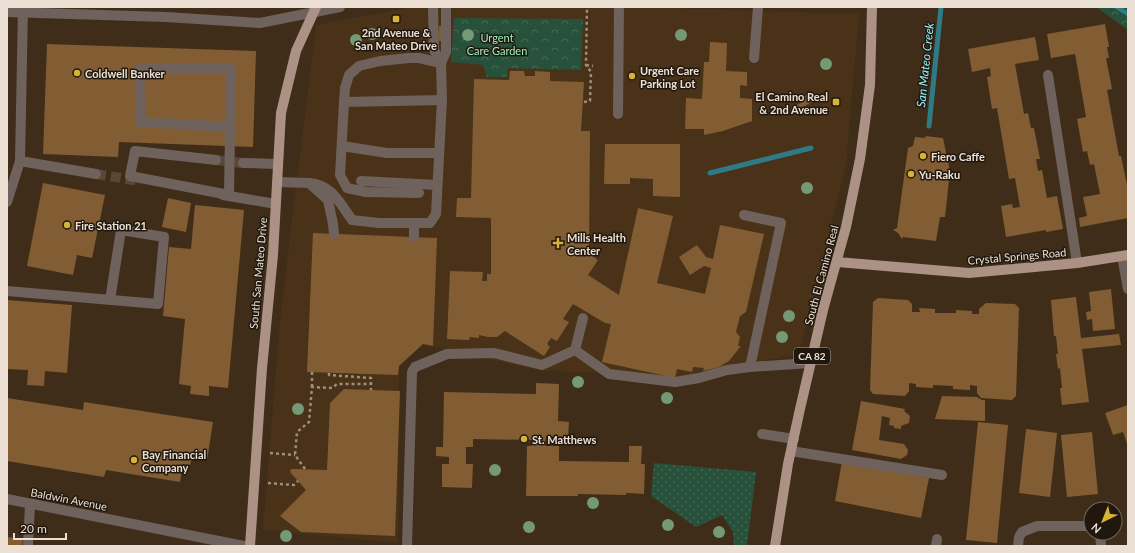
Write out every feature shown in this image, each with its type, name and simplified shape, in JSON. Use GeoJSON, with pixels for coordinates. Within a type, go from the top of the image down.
{"type":"FeatureCollection","features":[{"type":"Feature","properties":{"kind":"main road","name":"South El Camino Real"},"geometry":{"type":"LineString","coordinates":[[775,546],[788,464],[810,363],[854,194],[866,123],[870,85],[872,7]]}},
{"type":"Feature","properties":{"kind":"main road","name":"South San Mateo Drive"},"geometry":{"type":"LineString","coordinates":[[250,546],[276,204],[281,113],[296,50],[315,10]]}},
{"type":"Feature","properties":{"kind":"main road","name":"Crystal Springs Road"},"geometry":{"type":"LineString","coordinates":[[837,262],[969,273],[1077,263],[1125,255]]}},
{"type":"Feature","properties":{"kind":"street"},"geometry":{"type":"LineString","coordinates":[[7,12],[23,10],[166,12],[260,24],[315,10],[340,7]]}},
{"type":"Feature","properties":{"kind":"street"},"geometry":{"type":"LineString","coordinates":[[434,7],[434,50],[441,63]]}},
{"type":"Feature","properties":{"kind":"street"},"geometry":{"type":"LineString","coordinates":[[277,182],[318,184],[329,190],[341,203],[352,220],[379,223],[430,223],[436,214],[442,100],[441,63],[446,52],[446,7]]}},
{"type":"Feature","properties":{"kind":"street"},"geometry":{"type":"LineString","coordinates":[[618,114],[619,7]]}},
{"type":"Feature","properties":{"kind":"street"},"geometry":{"type":"LineString","coordinates":[[754,58],[758,7]]}},
{"type":"Feature","properties":{"kind":"street"},"geometry":{"type":"LineString","coordinates":[[7,202],[20,161],[23,10]]}},
{"type":"Feature","properties":{"kind":"street"},"geometry":{"type":"LineString","coordinates":[[419,193],[366,192],[347,188],[340,175],[345,88],[349,75],[359,66],[380,61],[408,58],[419,58],[441,63]]}},
{"type":"Feature","properties":{"kind":"street"},"geometry":{"type":"LineString","coordinates":[[216,160],[135,151],[130,176],[229,195],[231,69],[139,69],[141,122],[230,127]]}},
{"type":"Feature","properties":{"kind":"street"},"geometry":{"type":"LineString","coordinates":[[1048,75],[1077,263]]}},
{"type":"Feature","properties":{"kind":"street"},"geometry":{"type":"LineString","coordinates":[[344,102],[442,100]]}},
{"type":"Feature","properties":{"kind":"street"},"geometry":{"type":"LineString","coordinates":[[342,146],[387,152],[439,153]]}},
{"type":"Feature","properties":{"kind":"street"},"geometry":{"type":"LineString","coordinates":[[20,161],[96,174]]}},
{"type":"Feature","properties":{"kind":"street"},"geometry":{"type":"LineString","coordinates":[[243,163],[278,164]]}},
{"type":"Feature","properties":{"kind":"street"},"geometry":{"type":"LineString","coordinates":[[361,181],[437,185]]}},
{"type":"Feature","properties":{"kind":"street"},"geometry":{"type":"LineString","coordinates":[[150,183],[276,204]]}},
{"type":"Feature","properties":{"kind":"street"},"geometry":{"type":"LineString","coordinates":[[309,183],[328,200],[334,234]]}},
{"type":"Feature","properties":{"kind":"street"},"geometry":{"type":"LineString","coordinates":[[744,215],[781,223],[750,367]]}},
{"type":"Feature","properties":{"kind":"street"},"geometry":{"type":"LineString","coordinates":[[414,223],[414,237]]}},
{"type":"Feature","properties":{"kind":"street"},"geometry":{"type":"LineString","coordinates":[[7,291],[110,300],[158,304],[164,237],[121,230],[110,300]]}},
{"type":"Feature","properties":{"kind":"street"},"geometry":{"type":"LineString","coordinates":[[1125,255],[1128,289]]}},
{"type":"Feature","properties":{"kind":"street"},"geometry":{"type":"LineString","coordinates":[[575,350],[582,318]]}},
{"type":"Feature","properties":{"kind":"street"},"geometry":{"type":"LineString","coordinates":[[575,350],[609,374],[675,382],[699,378],[727,370],[810,363]]}},
{"type":"Feature","properties":{"kind":"street"},"geometry":{"type":"LineString","coordinates":[[407,546],[412,372],[415,367],[447,354],[494,353],[542,365],[575,350]]}},
{"type":"Feature","properties":{"kind":"street"},"geometry":{"type":"LineString","coordinates":[[762,434],[794,439]]}},
{"type":"Feature","properties":{"kind":"street"},"geometry":{"type":"LineString","coordinates":[[791,451],[942,475]]}},
{"type":"Feature","properties":{"kind":"street","name":"Baldwin Avenue"},"geometry":{"type":"LineString","coordinates":[[7,499],[244,546]]}},
{"type":"Feature","properties":{"kind":"street"},"geometry":{"type":"LineString","coordinates":[[28,546],[30,504]]}},
{"type":"Feature","properties":{"kind":"street"},"geometry":{"type":"LineString","coordinates":[[1018,546],[1019,537],[1022,532],[1037,526],[1083,526]]}},
{"type":"Feature","properties":{"kind":"path"},"geometry":{"type":"LineString","coordinates":[[584,102],[590,101],[591,95],[590,72],[586,65],[587,7]]}},
{"type":"Feature","properties":{"kind":"path"},"geometry":{"type":"LineString","coordinates":[[586,65],[593,66]]}},
{"type":"Feature","properties":{"kind":"path"},"geometry":{"type":"LineString","coordinates":[[305,470],[295,455],[297,432],[309,422],[312,372]]}},
{"type":"Feature","properties":{"kind":"path"},"geometry":{"type":"LineString","coordinates":[[329,373],[329,375],[371,378],[371,390]]}},
{"type":"Feature","properties":{"kind":"path"},"geometry":{"type":"LineString","coordinates":[[312,387],[332,388],[336,384],[370,384]]}},
{"type":"Feature","properties":{"kind":"path"},"geometry":{"type":"LineString","coordinates":[[256,453],[295,455]]}},
{"type":"Feature","properties":{"kind":"path"},"geometry":{"type":"LineString","coordinates":[[254,482],[294,485],[298,481]]}},
{"type":"Feature","properties":{"kind":"shaded area","name":"Mills Health Center"},"geometry":{"type":"Polygon","coordinates":[[[412,7],[637,7],[859,14],[846,166],[799,354],[718,369],[673,380],[610,373],[543,371],[422,344],[399,366],[398,543],[263,530],[280,320],[316,25],[412,7]]]}},
{"type":"Feature","properties":{"kind":"green space"},"geometry":{"type":"Polygon","coordinates":[[[1096,7],[1128,7],[1128,30],[1096,7]]]}},
{"type":"Feature","properties":{"kind":"green space","name":"Urgent Care Garden"},"geometry":{"type":"Polygon","coordinates":[[[454,18],[583,19],[581,70],[508,68],[507,77],[487,77],[483,65],[451,62],[454,18]]]}},
{"type":"Feature","properties":{"kind":"green space"},"geometry":{"type":"Polygon","coordinates":[[[654,463],[756,472],[747,546],[734,546],[733,532],[722,515],[696,527],[651,496],[654,463]]]}},
{"type":"Feature","properties":{"kind":"building"},"geometry":{"type":"Polygon","coordinates":[[[1105,24],[1109,47],[1107,47],[1109,58],[1106,58],[1112,89],[1107,90],[1119,156],[1121,156],[1127,185],[1128,184],[1128,218],[1080,227],[1079,218],[1087,216],[1083,197],[1100,194],[1094,164],[1090,165],[1087,151],[1083,152],[1077,119],[1086,117],[1075,54],[1051,58],[1047,34],[1105,24]]]}},
{"type":"Feature","properties":{"kind":"building"},"geometry":{"type":"Polygon","coordinates":[[[439,26],[443,26],[442,41],[438,41],[439,26]]]}},
{"type":"Feature","properties":{"kind":"building"},"geometry":{"type":"Polygon","coordinates":[[[1035,37],[1039,60],[1015,64],[1024,114],[1028,113],[1031,128],[1034,128],[1040,159],[1036,159],[1038,171],[1042,170],[1047,198],[1057,196],[1063,229],[1046,232],[1046,230],[1006,237],[1001,206],[1012,204],[1013,208],[1020,207],[1015,178],[1009,179],[997,108],[992,109],[987,77],[991,76],[990,68],[972,72],[968,49],[1035,37]]]}},
{"type":"Feature","properties":{"kind":"building"},"geometry":{"type":"Polygon","coordinates":[[[710,42],[727,43],[726,71],[747,72],[747,86],[740,85],[740,98],[752,99],[752,121],[723,131],[704,135],[704,129],[685,129],[686,98],[702,99],[704,62],[709,62],[710,42]]]}},
{"type":"Feature","properties":{"kind":"building"},"geometry":{"type":"Polygon","coordinates":[[[47,44],[256,51],[253,147],[119,142],[118,157],[43,154],[47,44]]]}},
{"type":"Feature","properties":{"kind":"building"},"geometry":{"type":"Polygon","coordinates":[[[510,71],[524,71],[525,76],[535,76],[535,71],[550,72],[550,81],[584,82],[581,131],[590,131],[589,253],[598,260],[588,275],[619,295],[638,208],[673,216],[657,283],[705,294],[711,268],[704,266],[690,275],[679,257],[697,245],[706,257],[713,259],[720,225],[764,234],[746,312],[740,316],[736,332],[740,337],[738,346],[741,346],[729,361],[719,367],[703,371],[704,368],[693,367],[692,372],[677,369],[675,378],[602,362],[611,324],[605,323],[573,304],[563,319],[569,322],[557,341],[551,338],[547,344],[550,347],[544,356],[505,331],[497,337],[479,335],[479,338],[470,337],[469,340],[447,339],[450,271],[483,272],[482,281],[487,281],[487,274],[491,274],[491,218],[456,217],[457,198],[471,198],[474,79],[509,80],[510,71]]]}},
{"type":"Feature","properties":{"kind":"building"},"geometry":{"type":"Polygon","coordinates":[[[817,94],[819,98],[794,112],[792,108],[804,101],[803,98],[807,95],[809,99],[817,94]]]}},
{"type":"Feature","properties":{"kind":"building"},"geometry":{"type":"Polygon","coordinates":[[[925,136],[943,138],[950,171],[945,217],[940,217],[936,241],[903,237],[902,239],[898,233],[893,230],[897,228],[908,148],[913,146],[915,137],[926,138],[925,136]]]}},
{"type":"Feature","properties":{"kind":"building"},"geometry":{"type":"Polygon","coordinates":[[[605,144],[680,144],[680,197],[653,196],[653,179],[630,178],[630,184],[604,184],[605,144]]]}},
{"type":"Feature","properties":{"kind":"building","name":"Fire Station 21"},"geometry":{"type":"Polygon","coordinates":[[[43,183],[105,195],[92,258],[77,255],[73,275],[27,266],[43,183]]]}},
{"type":"Feature","properties":{"kind":"building"},"geometry":{"type":"Polygon","coordinates":[[[168,198],[191,203],[186,232],[162,227],[168,198]]]}},
{"type":"Feature","properties":{"kind":"building"},"geometry":{"type":"Polygon","coordinates":[[[195,205],[244,210],[228,388],[209,386],[209,396],[190,394],[191,386],[179,384],[185,319],[163,316],[169,247],[191,249],[195,205]]]}},
{"type":"Feature","properties":{"kind":"building"},"geometry":{"type":"Polygon","coordinates":[[[313,233],[437,238],[433,346],[423,344],[399,366],[398,375],[307,372],[313,233]]]}},
{"type":"Feature","properties":{"kind":"building"},"geometry":{"type":"Polygon","coordinates":[[[1111,289],[1115,329],[1093,331],[1092,319],[1087,320],[1086,312],[1091,311],[1089,292],[1111,289]]]}},
{"type":"Feature","properties":{"kind":"building"},"geometry":{"type":"Polygon","coordinates":[[[1076,297],[1081,338],[1119,334],[1121,345],[1082,349],[1089,402],[1062,405],[1060,368],[1058,369],[1056,354],[1058,354],[1056,336],[1054,336],[1051,300],[1076,297]]]}},
{"type":"Feature","properties":{"kind":"building"},"geometry":{"type":"Polygon","coordinates":[[[878,298],[908,300],[912,304],[912,312],[920,312],[919,308],[935,309],[935,313],[956,313],[956,310],[972,311],[972,314],[979,314],[979,309],[986,303],[1015,304],[1019,308],[1016,396],[1012,400],[981,398],[977,393],[977,386],[970,385],[970,390],[953,389],[953,386],[933,385],[933,388],[916,387],[916,384],[909,383],[909,391],[905,396],[873,394],[870,390],[873,302],[878,298]]]}},
{"type":"Feature","properties":{"kind":"building"},"geometry":{"type":"Polygon","coordinates":[[[7,300],[72,305],[67,373],[45,371],[44,386],[27,385],[28,370],[7,369],[7,300]]]}},
{"type":"Feature","properties":{"kind":"building","name":"St. Matthews"},"geometry":{"type":"Polygon","coordinates":[[[536,383],[559,384],[558,421],[569,422],[568,437],[546,436],[545,446],[559,446],[559,461],[629,462],[629,446],[642,446],[641,464],[645,464],[644,494],[626,493],[626,495],[578,494],[578,496],[526,496],[527,446],[532,446],[532,440],[473,439],[473,447],[466,447],[466,464],[473,464],[472,488],[442,487],[442,464],[449,464],[449,457],[436,456],[436,447],[443,447],[444,392],[536,394],[536,383]]]}},
{"type":"Feature","properties":{"kind":"building"},"geometry":{"type":"Polygon","coordinates":[[[344,389],[400,391],[395,536],[301,532],[280,516],[306,490],[290,472],[291,469],[327,470],[330,403],[344,389]]]}},
{"type":"Feature","properties":{"kind":"building"},"geometry":{"type":"Polygon","coordinates":[[[942,396],[977,397],[985,400],[985,421],[935,419],[942,396]]]}},
{"type":"Feature","properties":{"kind":"building"},"geometry":{"type":"Polygon","coordinates":[[[7,398],[83,410],[84,402],[213,422],[207,460],[192,458],[190,465],[183,464],[180,482],[106,470],[104,477],[7,461],[7,398]]]}},
{"type":"Feature","properties":{"kind":"building"},"geometry":{"type":"Polygon","coordinates":[[[861,401],[905,409],[904,411],[910,416],[909,423],[901,426],[901,429],[894,428],[894,426],[889,425],[890,418],[882,416],[879,440],[904,444],[908,450],[907,455],[901,459],[852,450],[861,401]]]}},
{"type":"Feature","properties":{"kind":"building"},"geometry":{"type":"Polygon","coordinates":[[[1128,405],[1128,446],[1123,432],[1113,435],[1105,413],[1128,405]]]}},
{"type":"Feature","properties":{"kind":"building"},"geometry":{"type":"Polygon","coordinates":[[[978,422],[1008,425],[997,543],[966,540],[978,422]]]}},
{"type":"Feature","properties":{"kind":"building"},"geometry":{"type":"Polygon","coordinates":[[[1026,429],[1057,433],[1050,497],[1019,493],[1026,429]]]}},
{"type":"Feature","properties":{"kind":"building"},"geometry":{"type":"Polygon","coordinates":[[[1092,432],[1098,494],[1067,497],[1061,435],[1092,432]]]}},
{"type":"Feature","properties":{"kind":"building"},"geometry":{"type":"Polygon","coordinates":[[[842,461],[929,478],[921,518],[835,501],[842,461]]]}},
{"type":"Feature","properties":{"kind":"building"},"geometry":{"type":"Polygon","coordinates":[[[7,537],[23,539],[22,546],[7,546],[7,537]]]}},
{"type":"Feature","properties":{"kind":"waterway","name":"San Mateo Creek"},"geometry":{"type":"LineString","coordinates":[[929,126],[941,7]]}},
{"type":"Feature","properties":{"kind":"waterway","name":"San Mateo Creek"},"geometry":{"type":"LineString","coordinates":[[1117,7],[1128,14]]}},
{"type":"Feature","properties":{"kind":"waterway","name":"San Mateo Creek"},"geometry":{"type":"LineString","coordinates":[[710,173],[811,148]]}},
{"type":"Feature","properties":{"kind":"tunnel"},"geometry":{"type":"LineString","coordinates":[[216,160],[243,163]]}},
{"type":"Feature","properties":{"kind":"tunnel"},"geometry":{"type":"LineString","coordinates":[[96,174],[140,181]]}},
{"type":"Feature","properties":{"kind":"place","name":"2nd Avenue & San Mateo Drive"},"geometry":{"type":"Point","coordinates":[396,19]}},
{"type":"Feature","properties":{"kind":"place","name":"Coldwell Banker"},"geometry":{"type":"Point","coordinates":[77,73]}},
{"type":"Feature","properties":{"kind":"place","name":"Urgent Care Parking Lot"},"geometry":{"type":"Point","coordinates":[632,76]}},
{"type":"Feature","properties":{"kind":"place","name":"El Camino Real & 2nd Avenue"},"geometry":{"type":"Point","coordinates":[836,102]}},
{"type":"Feature","properties":{"kind":"place","name":"Fiero Caffe"},"geometry":{"type":"Point","coordinates":[923,156]}},
{"type":"Feature","properties":{"kind":"place","name":"Yu-Raku"},"geometry":{"type":"Point","coordinates":[911,174]}},
{"type":"Feature","properties":{"kind":"place","name":"Fire Station 21"},"geometry":{"type":"Point","coordinates":[67,225]}},
{"type":"Feature","properties":{"kind":"place","name":"Mills Health Center"},"geometry":{"type":"Point","coordinates":[558,243]}},
{"type":"Feature","properties":{"kind":"place","name":"St. Matthews"},"geometry":{"type":"Point","coordinates":[524,439]}},
{"type":"Feature","properties":{"kind":"place","name":"Bay Financial Company"},"geometry":{"type":"Point","coordinates":[134,460]}}]}
